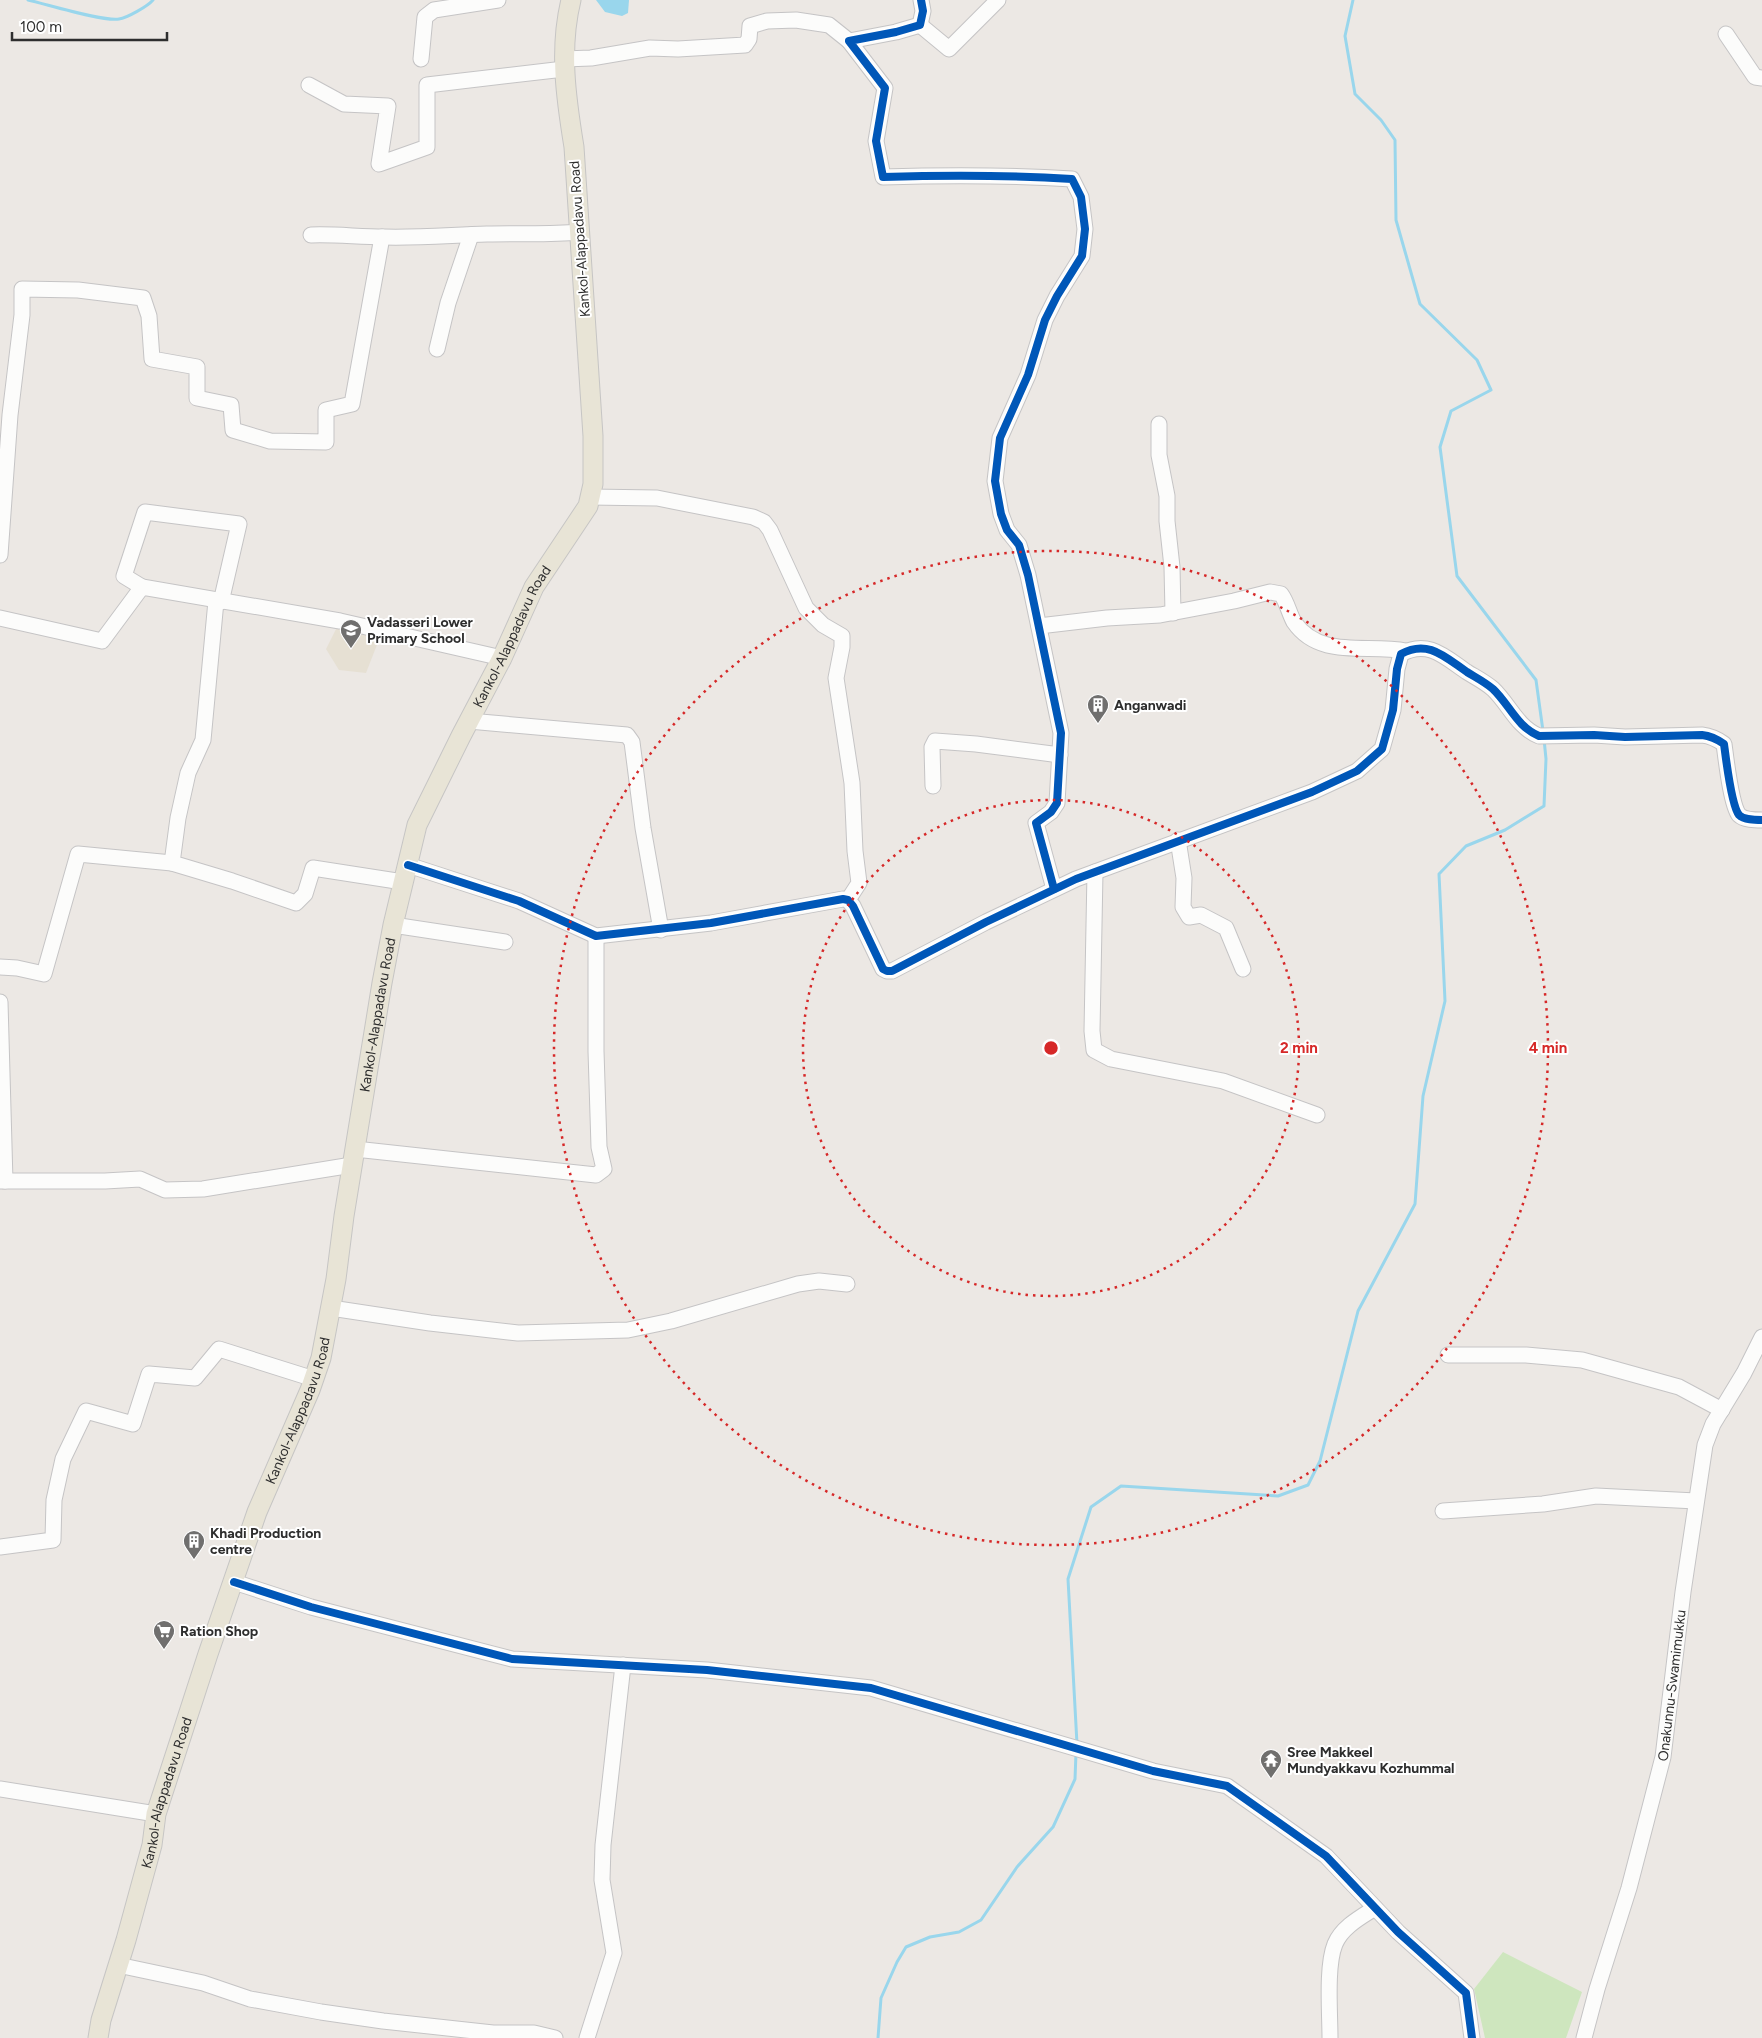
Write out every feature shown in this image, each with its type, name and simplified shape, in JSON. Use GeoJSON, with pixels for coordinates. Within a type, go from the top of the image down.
{"type":"FeatureCollection","features":[{"type":"Feature","properties":{"kind":"main road","name":"Kankol-Alappadavu Road"},"geometry":{"type":"LineString","coordinates":[[98,2038],[101,2020],[152,1846],[156,1814],[208,1654],[257,1512],[314,1379],[321,1358],[331,1308],[366,1071],[393,925],[417,825],[502,658],[534,587],[588,506],[593,484],[593,436],[574,147],[567,102],[564,64],[571,0]]}},
{"type":"Feature","properties":{"kind":"street"},"geometry":{"type":"LineString","coordinates":[[421,59],[425,17],[435,5],[498,0]]}},
{"type":"Feature","properties":{"kind":"street"},"geometry":{"type":"LineString","coordinates":[[920,25],[923,11],[921,0]]}},
{"type":"Feature","properties":{"kind":"street"},"geometry":{"type":"LineString","coordinates":[[920,25],[949,49],[998,0]]}},
{"type":"Feature","properties":{"kind":"street"},"geometry":{"type":"LineString","coordinates":[[309,85],[344,104],[388,106],[379,164],[427,147],[427,85],[564,64],[650,48],[678,49],[745,45],[749,39],[750,26],[767,21],[796,20],[830,25],[849,41],[885,88],[876,141],[883,177],[1008,175],[1072,179],[1081,197],[1085,229],[1082,256],[1057,296],[1045,320],[1028,375],[1000,438],[995,481],[1001,514],[1007,530],[1019,545],[1028,575],[1061,733],[1057,803],[1051,812],[1036,822],[1054,889]]}},
{"type":"Feature","properties":{"kind":"street"},"geometry":{"type":"LineString","coordinates":[[849,41],[896,32],[920,25]]}},
{"type":"Feature","properties":{"kind":"street"},"geometry":{"type":"LineString","coordinates":[[1726,34],[1755,77],[1762,78]]}},
{"type":"Feature","properties":{"kind":"street"},"geometry":{"type":"LineString","coordinates":[[311,235],[333,234],[382,237],[471,234],[547,235],[579,232]]}},
{"type":"Feature","properties":{"kind":"street"},"geometry":{"type":"LineString","coordinates":[[436,349],[448,303],[471,234]]}},
{"type":"Feature","properties":{"kind":"street"},"geometry":{"type":"LineString","coordinates":[[0,555],[10,415],[22,315],[22,289],[78,290],[143,298],[149,316],[152,359],[197,368],[197,398],[231,405],[233,430],[270,441],[326,442],[326,410],[352,404],[382,237]]}},
{"type":"Feature","properties":{"kind":"street"},"geometry":{"type":"LineString","coordinates":[[1159,424],[1159,455],[1167,496],[1173,613]]}},
{"type":"Feature","properties":{"kind":"street"},"geometry":{"type":"LineString","coordinates":[[590,497],[657,498],[764,522],[773,536],[806,608],[823,625],[842,636],[842,647],[836,678],[852,783],[855,851],[859,883],[848,900]]}},
{"type":"Feature","properties":{"kind":"street"},"geometry":{"type":"LineString","coordinates":[[172,863],[178,818],[188,773],[203,740],[218,601],[240,524],[145,512],[124,576],[142,587],[218,601],[340,621],[502,658]]}},
{"type":"Feature","properties":{"kind":"street"},"geometry":{"type":"LineString","coordinates":[[0,618],[102,641],[142,587]]}},
{"type":"Feature","properties":{"kind":"street"},"geometry":{"type":"LineString","coordinates":[[1039,626],[1107,618],[1160,615],[1234,602],[1270,592],[1281,594],[1290,609],[1294,621],[1319,644],[1332,647],[1391,648],[1406,651]]}},
{"type":"Feature","properties":{"kind":"street"},"geometry":{"type":"LineString","coordinates":[[0,966],[44,974],[78,854],[172,863],[296,903],[305,894],[313,868],[406,874],[519,900],[596,936],[711,923],[841,899],[848,900],[853,906],[882,969],[892,972],[986,922],[1054,889],[1178,840],[1312,792],[1357,771],[1382,749],[1393,710],[1401,654],[1420,648],[1442,654],[1493,689],[1520,722],[1532,733],[1544,736],[1625,738],[1710,736],[1724,744],[1734,804],[1739,815],[1744,818],[1762,820]]}},
{"type":"Feature","properties":{"kind":"street"},"geometry":{"type":"LineString","coordinates":[[469,721],[628,735],[632,742],[643,828],[661,930]]}},
{"type":"Feature","properties":{"kind":"street"},"geometry":{"type":"LineString","coordinates":[[932,786],[932,748],[935,741],[976,744],[1060,755]]}},
{"type":"Feature","properties":{"kind":"street"},"geometry":{"type":"LineString","coordinates":[[1178,840],[1184,878],[1183,907],[1189,917],[1201,915],[1226,928],[1243,969]]}},
{"type":"Feature","properties":{"kind":"street"},"geometry":{"type":"LineString","coordinates":[[1095,872],[1092,1030],[1094,1050],[1110,1059],[1222,1081],[1317,1115]]}},
{"type":"Feature","properties":{"kind":"street"},"geometry":{"type":"LineString","coordinates":[[393,925],[506,942]]}},
{"type":"Feature","properties":{"kind":"street"},"geometry":{"type":"LineString","coordinates":[[0,1002],[3,1181],[140,1179],[166,1190],[204,1189],[353,1157],[596,1174],[604,1169],[599,1147],[596,1051],[596,936]]}},
{"type":"Feature","properties":{"kind":"street"},"geometry":{"type":"LineString","coordinates":[[331,1308],[430,1323],[518,1332],[628,1330],[671,1321],[798,1284],[819,1281],[847,1284]]}},
{"type":"Feature","properties":{"kind":"street","name":"Onakunnu-Swamimukku"},"geometry":{"type":"LineString","coordinates":[[1584,2038],[1596,1989],[1629,1888],[1664,1757],[1696,1501],[1705,1445],[1714,1424],[1744,1373],[1762,1337]]}},
{"type":"Feature","properties":{"kind":"street"},"geometry":{"type":"LineString","coordinates":[[0,1547],[52,1540],[54,1500],[63,1459],[86,1411],[133,1424],[148,1374],[195,1378],[218,1349],[314,1379]]}},
{"type":"Feature","properties":{"kind":"street"},"geometry":{"type":"LineString","coordinates":[[1448,1355],[1526,1355],[1582,1360],[1679,1387],[1722,1410]]}},
{"type":"Feature","properties":{"kind":"street"},"geometry":{"type":"LineString","coordinates":[[1443,1511],[1543,1504],[1596,1496],[1696,1501]]}},
{"type":"Feature","properties":{"kind":"street"},"geometry":{"type":"LineString","coordinates":[[234,1582],[311,1607],[512,1659],[707,1670],[870,1688],[1153,1771],[1227,1786],[1326,1856],[1398,1932],[1466,1992],[1472,2038]]}},
{"type":"Feature","properties":{"kind":"street"},"geometry":{"type":"LineString","coordinates":[[587,2038],[614,1953],[602,1880],[603,1845],[623,1665]]}},
{"type":"Feature","properties":{"kind":"street"},"geometry":{"type":"LineString","coordinates":[[1,1792],[156,1814]]}},
{"type":"Feature","properties":{"kind":"street"},"geometry":{"type":"LineString","coordinates":[[1330,2038],[1330,1966],[1335,1944],[1350,1925],[1375,1908]]}},
{"type":"Feature","properties":{"kind":"street"},"geometry":{"type":"LineString","coordinates":[[118,1965],[204,1983],[250,1999],[321,2012],[493,2033],[534,2033],[555,2038]]}},
{"type":"Feature","properties":{"kind":"shaded area","name":"Vadasseri Lower Primary School"},"geometry":{"type":"Polygon","coordinates":[[[338,625],[380,637],[366,673],[339,670],[326,649],[338,625]]]}},
{"type":"Feature","properties":{"kind":"green space"},"geometry":{"type":"Polygon","coordinates":[[[1503,1952],[1582,1992],[1566,2038],[1485,2038],[1474,1989],[1503,1952]]]}},
{"type":"Feature","properties":{"kind":"water"},"geometry":{"type":"Polygon","coordinates":[[[596,0],[629,0],[628,13],[622,16],[605,12],[596,0]]]}},
{"type":"Feature","properties":{"kind":"waterway"},"geometry":{"type":"LineString","coordinates":[[28,0],[112,19],[127,16],[153,0]]}},
{"type":"Feature","properties":{"kind":"waterway"},"geometry":{"type":"LineString","coordinates":[[1353,0],[1345,36],[1355,94],[1381,120],[1395,140],[1396,220],[1420,304],[1477,360],[1491,390],[1451,411],[1440,447],[1457,576],[1536,680],[1543,731]]}},
{"type":"Feature","properties":{"kind":"waterway"},"geometry":{"type":"LineString","coordinates":[[1077,1744],[1068,1579],[1091,1507],[1121,1486],[1278,1496],[1308,1485],[1320,1461],[1358,1311],[1415,1204],[1423,1096],[1445,1001],[1439,874],[1466,846],[1505,830],[1544,806],[1546,759],[1544,739]]}},
{"type":"Feature","properties":{"kind":"waterway"},"geometry":{"type":"LineString","coordinates":[[878,2038],[881,1998],[906,1947],[930,1937],[959,1932],[981,1920],[1017,1867],[1053,1827],[1075,1779],[1076,1753]]}},
{"type":"Feature","properties":{"kind":"cycle path"},"geometry":{"type":"LineString","coordinates":[[921,0],[923,11],[920,25],[896,32],[849,41],[885,88],[876,141],[883,177],[978,176],[1072,179],[1081,197],[1085,229],[1082,256],[1057,296],[1045,320],[1028,375],[1000,438],[995,481],[1001,514],[1007,530],[1019,545],[1028,575],[1061,733],[1057,803],[1051,812],[1036,823],[1054,889]]}},
{"type":"Feature","properties":{"kind":"cycle path"},"geometry":{"type":"LineString","coordinates":[[408,865],[519,901],[596,936],[711,923],[843,899],[848,900],[853,906],[883,969],[892,971],[986,922],[1076,879],[1312,792],[1357,771],[1382,749],[1393,710],[1397,669],[1401,654],[1420,648],[1428,649],[1444,656],[1487,684],[1499,695],[1519,721],[1531,732],[1539,736],[1594,735],[1625,737],[1702,735],[1716,739],[1724,744],[1731,792],[1736,810],[1741,817],[1762,820]]}},
{"type":"Feature","properties":{"kind":"cycle path"},"geometry":{"type":"LineString","coordinates":[[234,1582],[311,1607],[512,1659],[707,1670],[871,1688],[1153,1771],[1227,1786],[1326,1856],[1398,1932],[1466,1993],[1472,2038]]}},
{"type":"Feature","properties":{"kind":"place","name":"Vadasseri Lower Primary School"},"geometry":{"type":"Point","coordinates":[351,649]}},
{"type":"Feature","properties":{"kind":"place","name":"Anganwadi"},"geometry":{"type":"Point","coordinates":[1098,724]}},
{"type":"Feature","properties":{"kind":"place","name":"Khadi Production centre"},"geometry":{"type":"Point","coordinates":[194,1560]}},
{"type":"Feature","properties":{"kind":"place","name":"Ration Shop"},"geometry":{"type":"Point","coordinates":[164,1650]}},
{"type":"Feature","properties":{"kind":"place","name":"Sree Makkeel Mundyakkavu Kozhummal"},"geometry":{"type":"Point","coordinates":[1271,1779]}}]}
